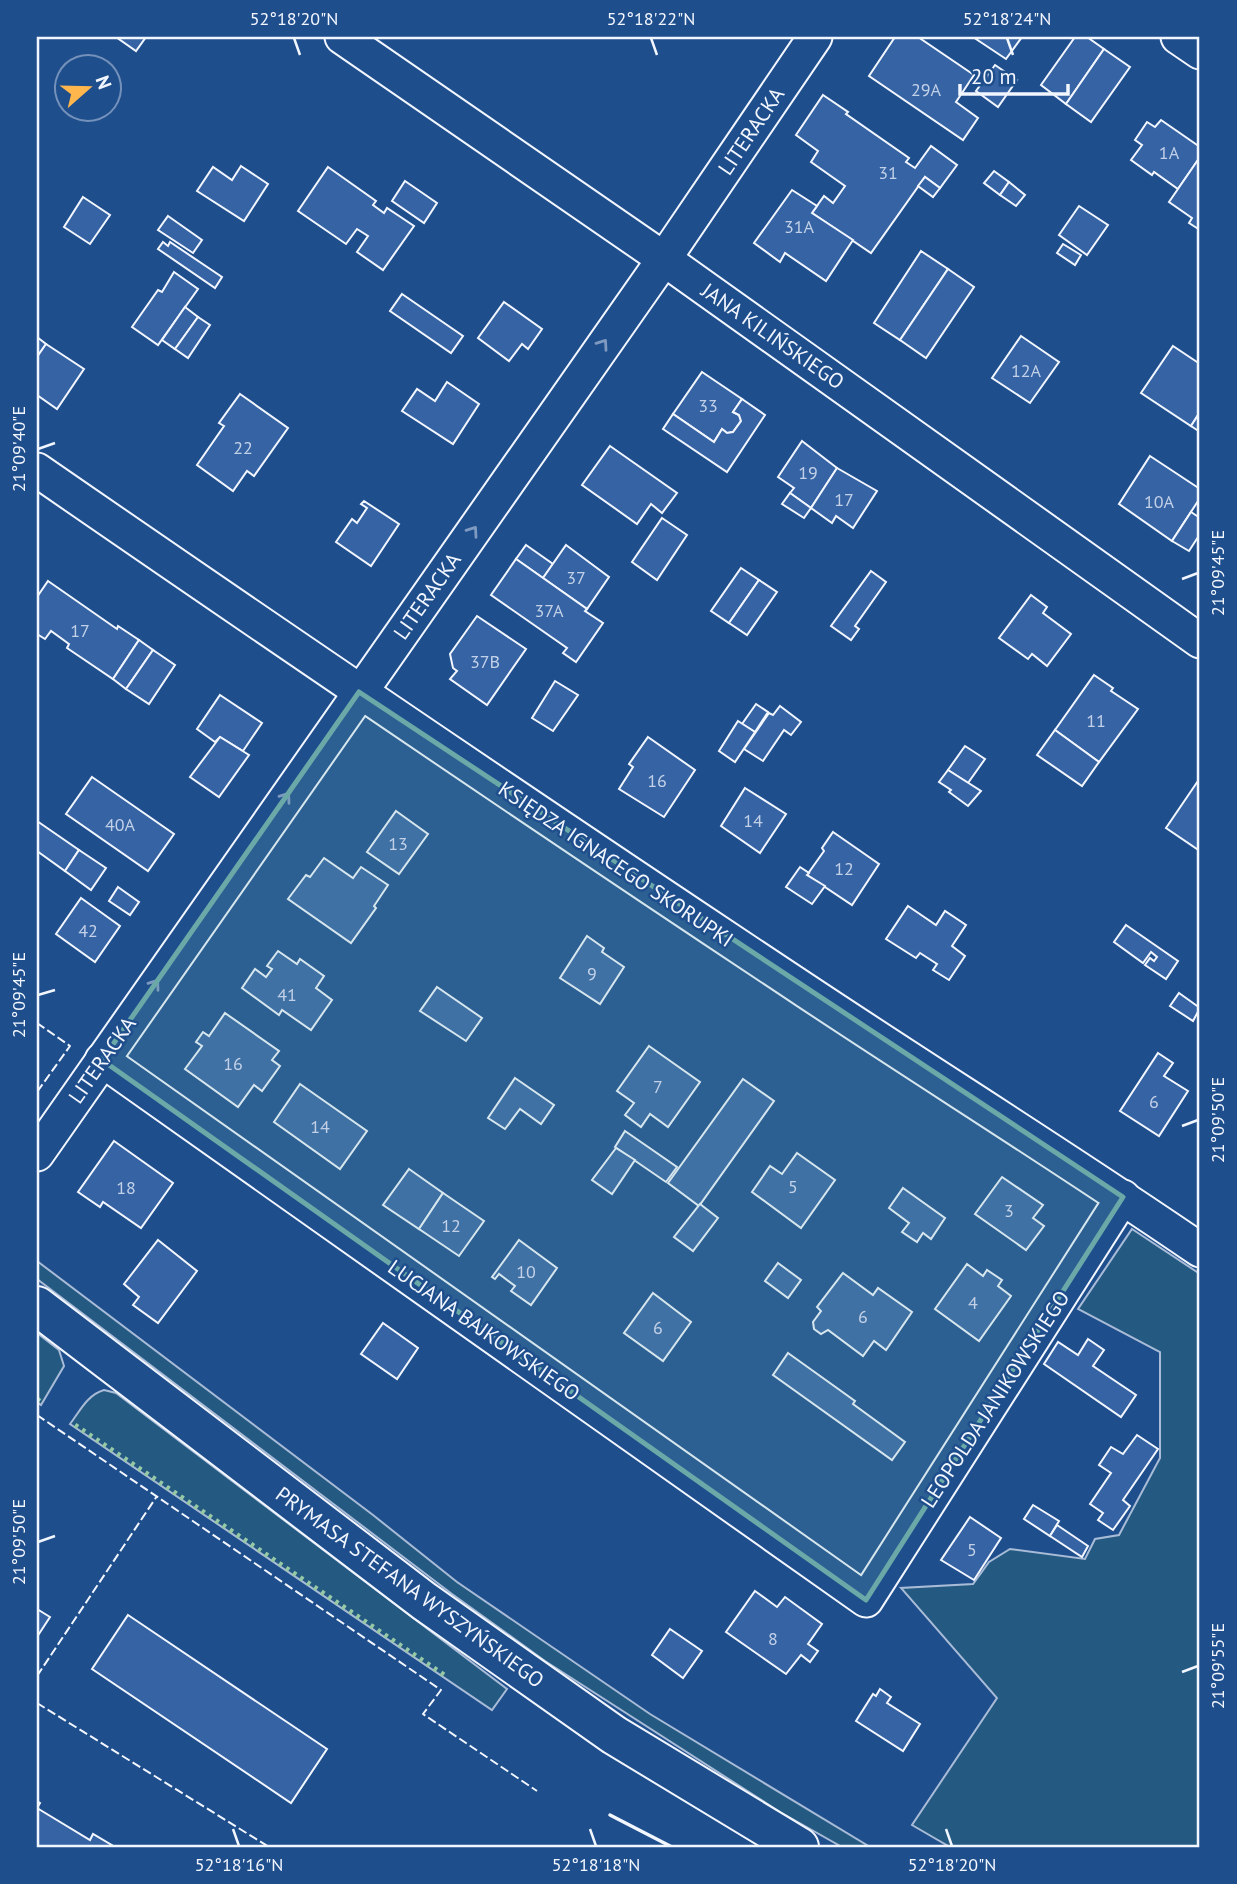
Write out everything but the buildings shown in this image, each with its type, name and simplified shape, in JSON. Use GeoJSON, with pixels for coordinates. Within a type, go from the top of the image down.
{"type":"FeatureCollection","features":[{"type":"Feature","properties":{"kind":"main road","name":"PRYMASA STEFANA WYSZYŃSKIEGO"},"geometry":{"type":"LineString","coordinates":[[37,1306],[424,1601],[614,1735],[799,1847]]}},
{"type":"Feature","properties":{"kind":"street","name":"JANA KILIŃSKIEGO"},"geometry":{"type":"LineString","coordinates":[[342,37],[664,258],[1200,641]]}},
{"type":"Feature","properties":{"kind":"street","name":"LITERACKA"},"geometry":{"type":"LineString","coordinates":[[37,1154],[664,258],[815,37]]}},
{"type":"Feature","properties":{"kind":"street"},"geometry":{"type":"LineString","coordinates":[[1178,37],[1200,52]]}},
{"type":"Feature","properties":{"kind":"street","name":"KSIĘDZA IGNACEGO SKORUPKI"},"geometry":{"type":"LineString","coordinates":[[37,470],[359,692],[1200,1250]]}},
{"type":"Feature","properties":{"kind":"street","name":"LUCJANA BAJKOWSKIEGO"},"geometry":{"type":"LineString","coordinates":[[102,1060],[866,1600]]}},
{"type":"Feature","properties":{"kind":"street","name":"LEOPOLDA JANIKOWSKIEGO"},"geometry":{"type":"LineString","coordinates":[[866,1600],[1123,1197]]}},
{"type":"Feature","properties":{"kind":"highlighted area"},"geometry":{"type":"Polygon","coordinates":[[[359,692],[1123,1197],[866,1600],[102,1060],[359,692]]]}},
{"type":"Feature","properties":{"kind":"shaded area"},"geometry":{"type":"Polygon","coordinates":[[[1132,1229],[1200,1274],[1200,1847],[950,1847],[912,1825],[997,1698],[901,1588],[973,1584],[989,1562],[1010,1549],[1085,1559],[1095,1539],[1119,1535],[1160,1458],[1160,1352],[1078,1309],[1132,1229]]]}},
{"type":"Feature","properties":{"kind":"shaded area"},"geometry":{"type":"Polygon","coordinates":[[[37,1261],[373,1515],[457,1582],[650,1714],[870,1847],[842,1847],[780,1812],[545,1661],[452,1594],[37,1279],[37,1261]]]}},
{"type":"Feature","properties":{"kind":"shaded area"},"geometry":{"type":"Polygon","coordinates":[[[37,1333],[59,1350],[64,1366],[41,1405],[37,1402],[37,1333]]]}},
{"type":"Feature","properties":{"kind":"shaded area"},"geometry":{"type":"Polygon","coordinates":[[[104,1390],[116,1393],[507,1689],[492,1710],[70,1424],[88,1400],[104,1390]]]}},
{"type":"Feature","properties":{"kind":"hedge"},"geometry":{"type":"LineString","coordinates":[[37,1399],[42,1403]]}},
{"type":"Feature","properties":{"kind":"hedge"},"geometry":{"type":"LineString","coordinates":[[75,1425],[447,1677]]}},
{"type":"Feature","properties":{"kind":"fence"},"geometry":{"type":"LineString","coordinates":[[37,1023],[70,1046],[37,1092]]}},
{"type":"Feature","properties":{"kind":"fence"},"geometry":{"type":"LineString","coordinates":[[37,1415],[441,1690],[423,1714],[537,1791]]}},
{"type":"Feature","properties":{"kind":"fence"},"geometry":{"type":"LineString","coordinates":[[37,1676],[157,1496]]}},
{"type":"Feature","properties":{"kind":"fence"},"geometry":{"type":"LineString","coordinates":[[37,1703],[269,1847]]}},
{"type":"Feature","properties":{"kind":"wall"},"geometry":{"type":"LineString","coordinates":[[610,1815],[672,1847]]}}]}
